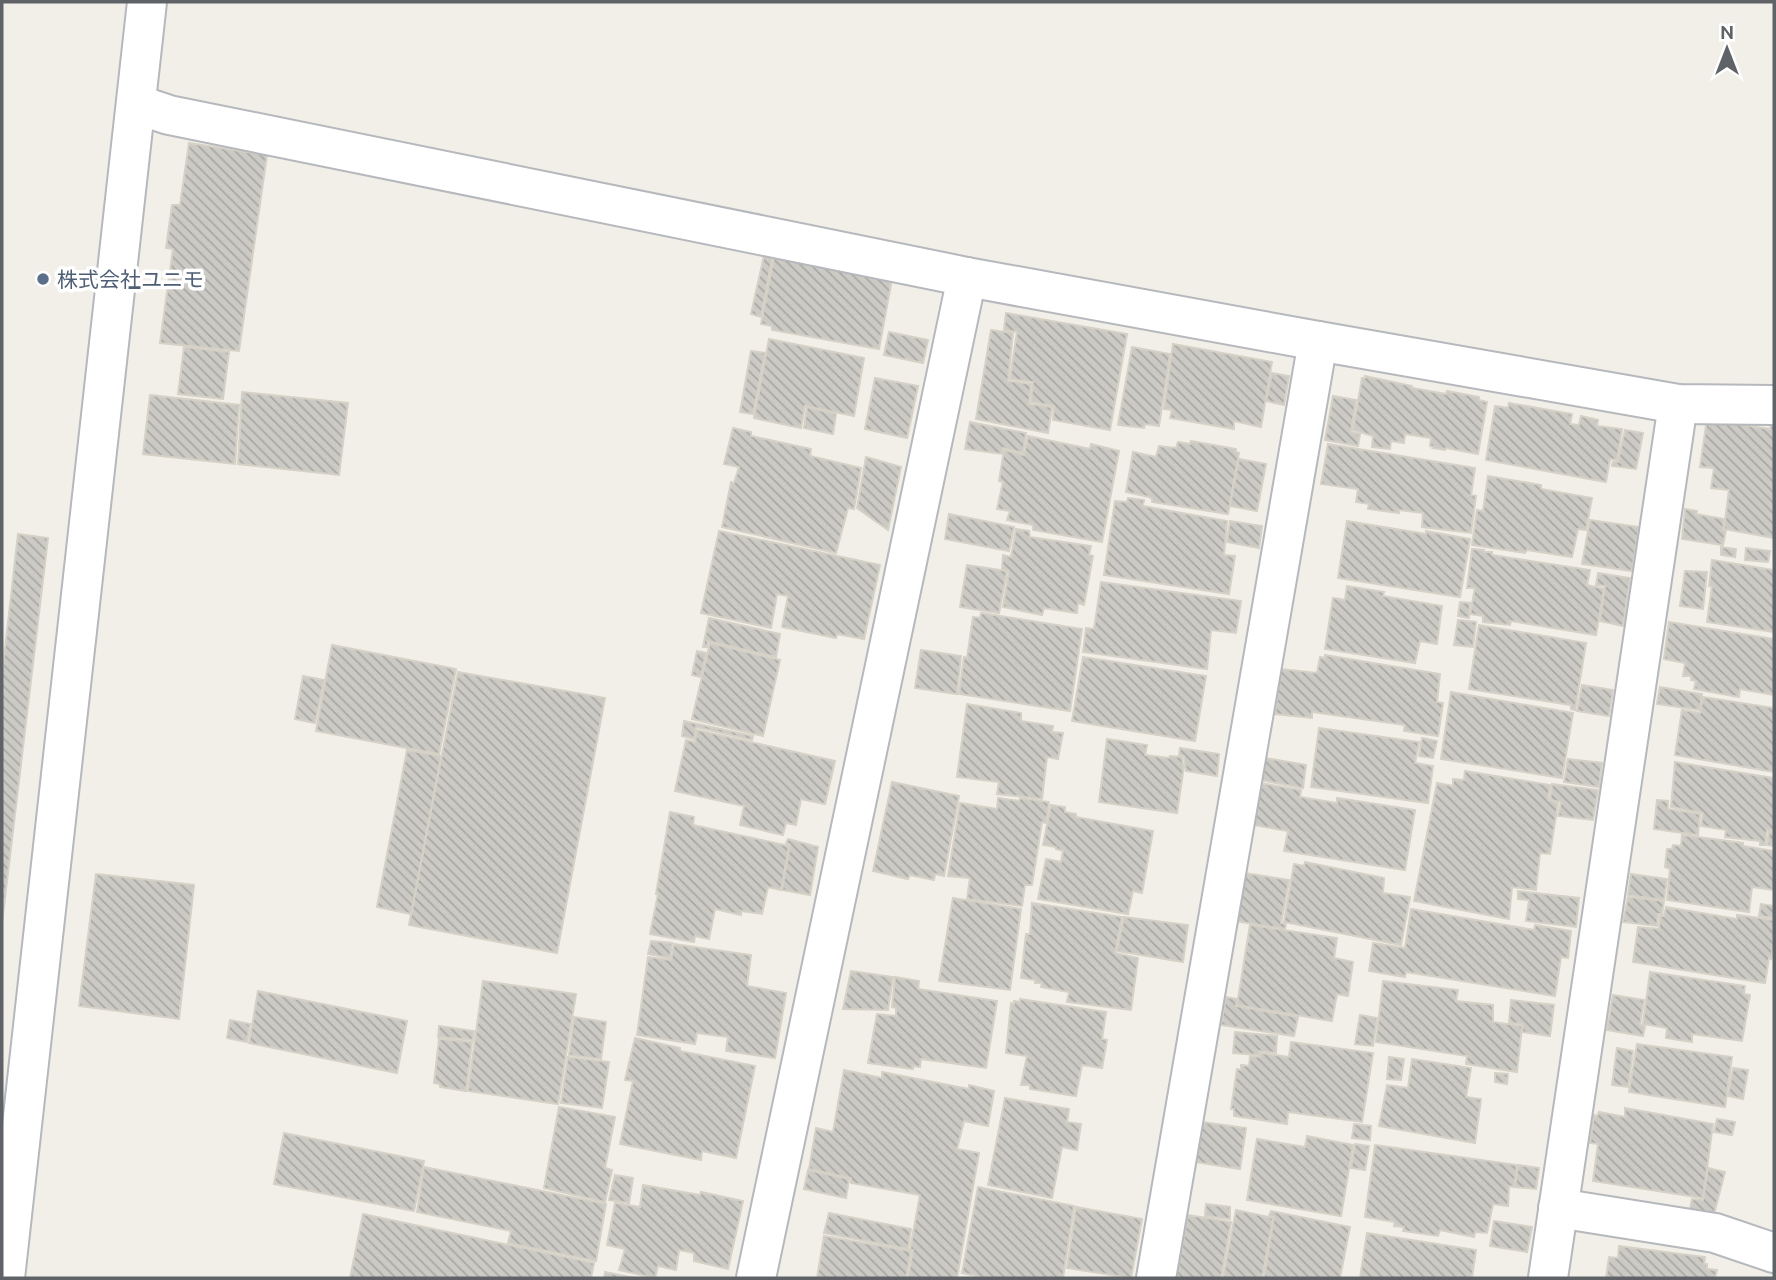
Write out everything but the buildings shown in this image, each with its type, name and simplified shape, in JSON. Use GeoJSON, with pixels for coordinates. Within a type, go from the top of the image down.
{"type":"FeatureCollection","features":[{"type":"Feature","properties":{"kind":"street"},"geometry":{"type":"LineString","coordinates":[[5,1278],[147,2]]}},
{"type":"Feature","properties":{"kind":"street"},"geometry":{"type":"LineString","coordinates":[[136,104],[169,115],[967,277],[1678,404],[1774,405]]}},
{"type":"Feature","properties":{"kind":"street"},"geometry":{"type":"LineString","coordinates":[[756,1278],[967,277]]}},
{"type":"Feature","properties":{"kind":"street"},"geometry":{"type":"LineString","coordinates":[[1156,1278],[1318,341]]}},
{"type":"Feature","properties":{"kind":"street"},"geometry":{"type":"LineString","coordinates":[[1548,1278],[1678,404]]}},
{"type":"Feature","properties":{"kind":"street"},"geometry":{"type":"LineString","coordinates":[[1558,1208],[1715,1233],[1774,1253]]}},
{"type":"Feature","properties":{"kind":"place","name":"株式会社ユニモ"},"geometry":{"type":"Point","coordinates":[43,279]}}]}
